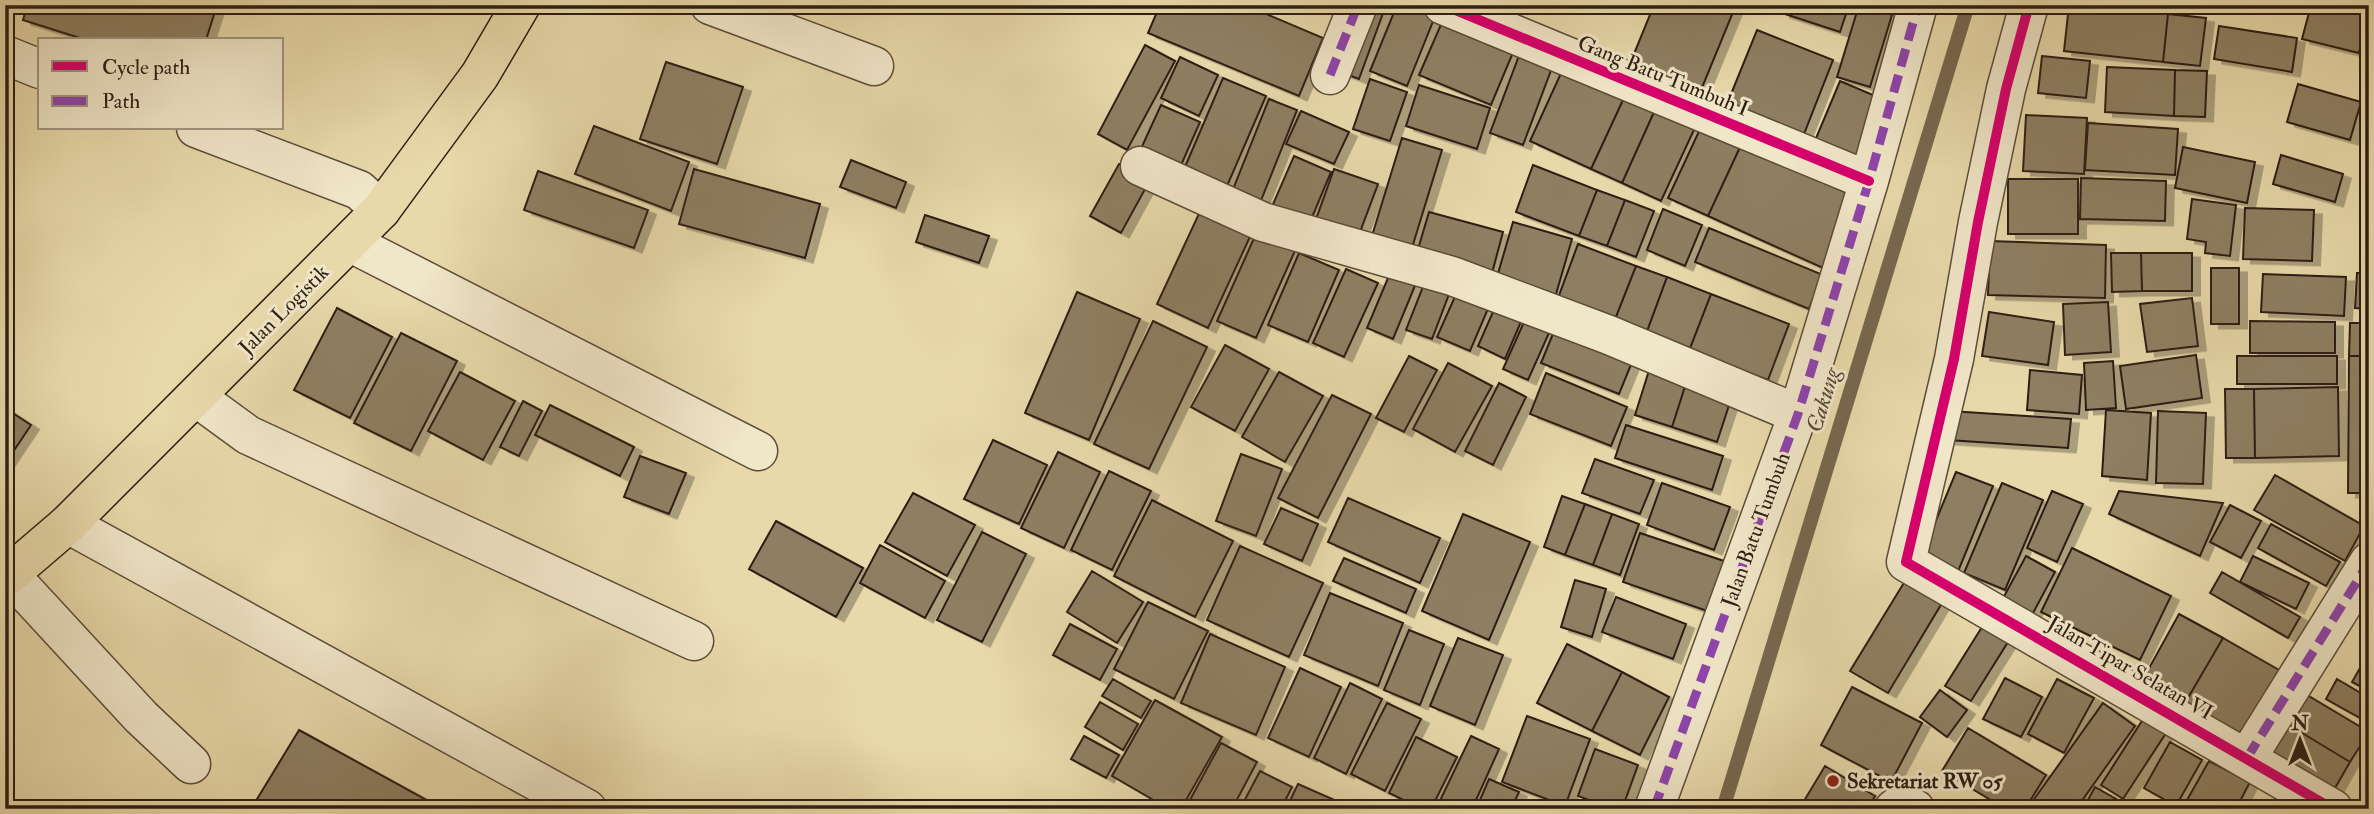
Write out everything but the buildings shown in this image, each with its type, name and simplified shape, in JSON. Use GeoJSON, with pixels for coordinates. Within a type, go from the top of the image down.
{"type":"FeatureCollection","features":[{"type":"Feature","properties":{"kind":"main road","name":"Jalan Logistik"},"geometry":{"type":"LineString","coordinates":[[7,577],[68,524],[381,210],[480,75],[521,5]]}},
{"type":"Feature","properties":{"kind":"street"},"geometry":{"type":"LineString","coordinates":[[710,5],[874,66]]}},
{"type":"Feature","properties":{"kind":"street"},"geometry":{"type":"LineString","coordinates":[[1330,75],[1358,5]]}},
{"type":"Feature","properties":{"kind":"street","name":"Gang Batu Tumbuh I"},"geometry":{"type":"LineString","coordinates":[[1443,5],[1869,181]]}},
{"type":"Feature","properties":{"kind":"street","name":"Jalan Batu Tumbuh"},"geometry":{"type":"LineString","coordinates":[[1654,809],[1798,414],[1869,181],[1917,5]]}},
{"type":"Feature","properties":{"kind":"street","name":"Jalan Tipar Selatan VI"},"geometry":{"type":"LineString","coordinates":[[2029,5],[2003,102],[1954,359],[1906,562],[2333,809]]}},
{"type":"Feature","properties":{"kind":"street"},"geometry":{"type":"LineString","coordinates":[[5,55],[38,68]]}},
{"type":"Feature","properties":{"kind":"street"},"geometry":{"type":"LineString","coordinates":[[201,130],[359,190],[381,210]]}},
{"type":"Feature","properties":{"kind":"street"},"geometry":{"type":"LineString","coordinates":[[1140,166],[1263,222],[1452,276],[1609,335],[1798,414]]}},
{"type":"Feature","properties":{"kind":"street"},"geometry":{"type":"LineString","coordinates":[[351,243],[758,451]]}},
{"type":"Feature","properties":{"kind":"street"},"geometry":{"type":"LineString","coordinates":[[195,397],[248,435],[694,641]]}},
{"type":"Feature","properties":{"kind":"street"},"geometry":{"type":"LineString","coordinates":[[68,524],[587,809]]}},
{"type":"Feature","properties":{"kind":"street"},"geometry":{"type":"LineString","coordinates":[[2247,758],[2369,562]]}},
{"type":"Feature","properties":{"kind":"street"},"geometry":{"type":"LineString","coordinates":[[7,577],[141,717],[191,764]]}},
{"type":"Feature","properties":{"kind":"waterway","name":"Cakung"},"geometry":{"type":"LineString","coordinates":[[1723,809],[1968,5]]}},
{"type":"Feature","properties":{"kind":"marked path"},"geometry":{"type":"LineString","coordinates":[[1330,75],[1358,5]]}},
{"type":"Feature","properties":{"kind":"marked path"},"geometry":{"type":"LineString","coordinates":[[1654,809],[1798,414],[1869,181],[1918,5]]}},
{"type":"Feature","properties":{"kind":"marked path"},"geometry":{"type":"LineString","coordinates":[[2247,758],[2369,562]]}},
{"type":"Feature","properties":{"kind":"cycle path"},"geometry":{"type":"LineString","coordinates":[[1443,5],[1869,181]]}},
{"type":"Feature","properties":{"kind":"cycle path"},"geometry":{"type":"LineString","coordinates":[[2029,5],[2006,89],[1978,222],[1954,359],[1906,562],[2333,809]]}},
{"type":"Feature","properties":{"kind":"place","name":"Sekretariat RW 05"},"geometry":{"type":"Point","coordinates":[1833,781]}}]}
